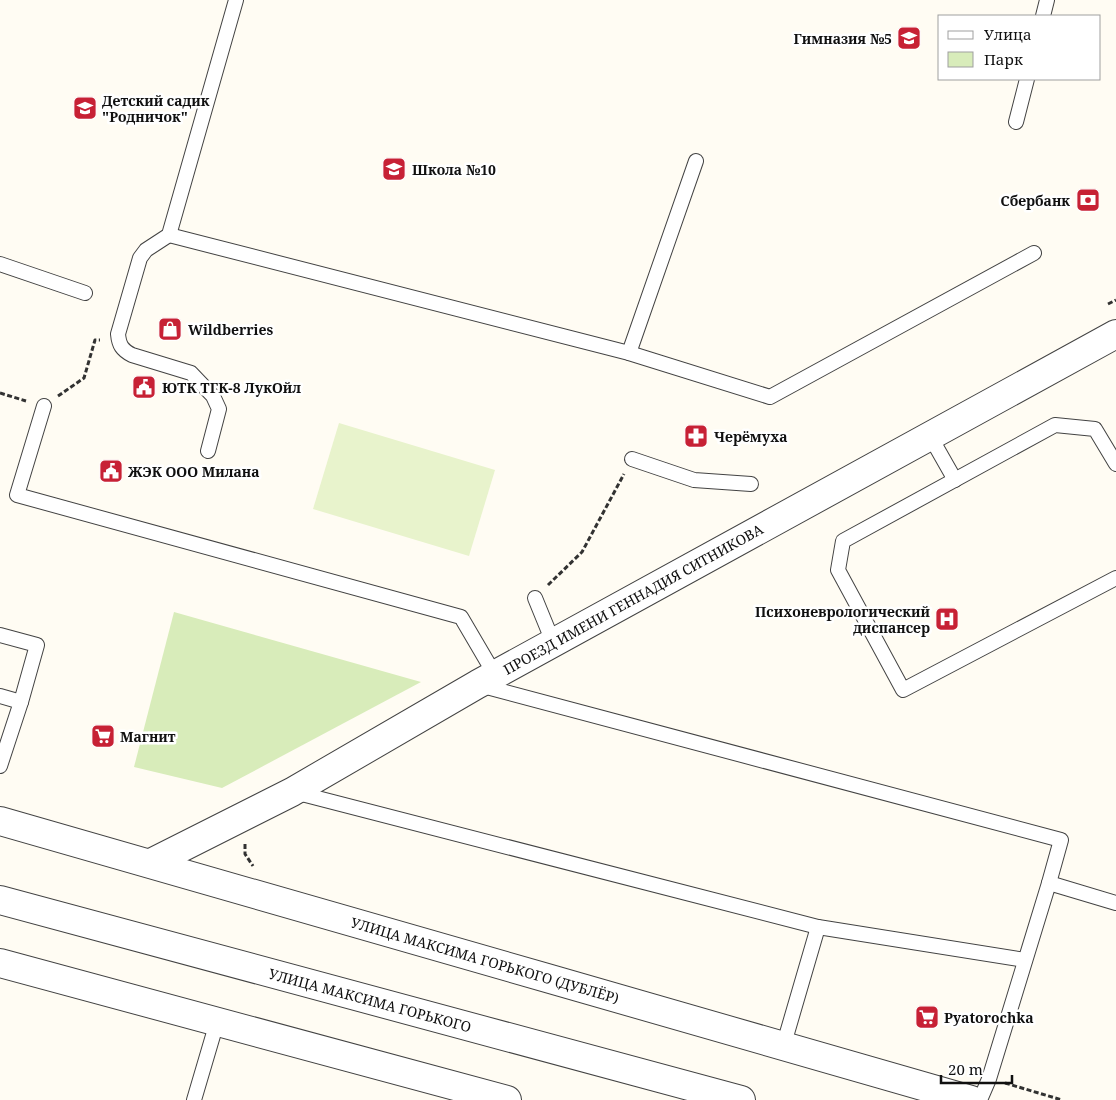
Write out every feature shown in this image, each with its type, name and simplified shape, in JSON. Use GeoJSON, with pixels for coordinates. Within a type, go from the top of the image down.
{"type":"FeatureCollection","features":[{"type":"Feature","properties":{"kind":"street","name":"ПРОЕЗД ИМЕНИ ГЕННАДИЯ СИТНИКОВА"},"geometry":{"type":"LineString","coordinates":[[151,863],[292,792],[486,679],[1116,334]]}},
{"type":"Feature","properties":{"kind":"street","name":"УЛИЦА МАКСИМА ГОРЬКОГО (ДУБЛЁР)"},"geometry":{"type":"LineString","coordinates":[[0,821],[970,1100]]}},
{"type":"Feature","properties":{"kind":"street","name":"УЛИЦА МАКСИМА ГОРЬКОГО"},"geometry":{"type":"LineString","coordinates":[[0,900],[740,1100]]}},
{"type":"Feature","properties":{"kind":"street"},"geometry":{"type":"LineString","coordinates":[[0,963],[507,1100]]}},
{"type":"Feature","properties":{"kind":"lane"},"geometry":{"type":"LineString","coordinates":[[208,451],[219,410],[213,396],[191,373],[123,351],[119,343],[118,334],[140,258],[146,250],[169,236],[236,0]]}},
{"type":"Feature","properties":{"kind":"lane"},"geometry":{"type":"LineString","coordinates":[[1043,15],[1047,0]]}},
{"type":"Feature","properties":{"kind":"lane"},"geometry":{"type":"LineString","coordinates":[[1016,122],[1027,80]]}},
{"type":"Feature","properties":{"kind":"lane"},"geometry":{"type":"LineString","coordinates":[[629,353],[696,161]]}},
{"type":"Feature","properties":{"kind":"lane"},"geometry":{"type":"LineString","coordinates":[[169,236],[629,353],[770,398],[1034,253]]}},
{"type":"Feature","properties":{"kind":"lane"},"geometry":{"type":"LineString","coordinates":[[0,264],[85,293]]}},
{"type":"Feature","properties":{"kind":"lane"},"geometry":{"type":"LineString","coordinates":[[44,406],[17,496],[462,617],[486,679],[1061,840],[989,1079],[980,1100]]}},
{"type":"Feature","properties":{"kind":"lane"},"geometry":{"type":"LineString","coordinates":[[1116,464],[1095,429],[1055,426],[843,541],[838,570],[903,690],[1116,578]]}},
{"type":"Feature","properties":{"kind":"lane"},"geometry":{"type":"LineString","coordinates":[[930,436],[955,480]]}},
{"type":"Feature","properties":{"kind":"lane"},"geometry":{"type":"LineString","coordinates":[[632,459],[694,480],[751,484]]}},
{"type":"Feature","properties":{"kind":"lane"},"geometry":{"type":"LineString","coordinates":[[535,598],[554,642]]}},
{"type":"Feature","properties":{"kind":"lane"},"geometry":{"type":"LineString","coordinates":[[0,635],[38,645],[0,766]]}},
{"type":"Feature","properties":{"kind":"lane"},"geometry":{"type":"LineString","coordinates":[[0,696],[21,702]]}},
{"type":"Feature","properties":{"kind":"lane"},"geometry":{"type":"LineString","coordinates":[[292,792],[818,927],[1025,960]]}},
{"type":"Feature","properties":{"kind":"lane"},"geometry":{"type":"LineString","coordinates":[[1049,883],[1116,904]]}},
{"type":"Feature","properties":{"kind":"lane"},"geometry":{"type":"LineString","coordinates":[[783,1047],[818,927]]}},
{"type":"Feature","properties":{"kind":"lane"},"geometry":{"type":"LineString","coordinates":[[194,1100],[217,1022]]}},
{"type":"Feature","properties":{"kind":"path"},"geometry":{"type":"LineString","coordinates":[[1108,304],[1116,300]]}},
{"type":"Feature","properties":{"kind":"path"},"geometry":{"type":"LineString","coordinates":[[0,393],[44,406],[84,378],[95,340],[119,343]]}},
{"type":"Feature","properties":{"kind":"path"},"geometry":{"type":"LineString","coordinates":[[535,598],[582,552],[632,459]]}},
{"type":"Feature","properties":{"kind":"path"},"geometry":{"type":"LineString","coordinates":[[248,838],[245,842],[245,854],[253,866]]}},
{"type":"Feature","properties":{"kind":"path"},"geometry":{"type":"LineString","coordinates":[[989,1079],[1062,1100]]}},
{"type":"Feature","properties":{"kind":"green space"},"geometry":{"type":"Polygon","coordinates":[[[339,423],[495,470],[469,556],[313,509],[339,423]]]}},
{"type":"Feature","properties":{"kind":"green space"},"geometry":{"type":"Polygon","coordinates":[[[174,612],[421,682],[222,788],[134,767],[174,612]]]}},
{"type":"Feature","properties":{"kind":"place","name":"Гимназия №5"},"geometry":{"type":"Point","coordinates":[909,38]}},
{"type":"Feature","properties":{"kind":"place","name":"Детский садик \"Родничок\""},"geometry":{"type":"Point","coordinates":[85,108]}},
{"type":"Feature","properties":{"kind":"place","name":"Школа №10"},"geometry":{"type":"Point","coordinates":[394,169]}},
{"type":"Feature","properties":{"kind":"place","name":"Сбербанк"},"geometry":{"type":"Point","coordinates":[1088,200]}},
{"type":"Feature","properties":{"kind":"place","name":"Wildberries"},"geometry":{"type":"Point","coordinates":[170,329]}},
{"type":"Feature","properties":{"kind":"place","name":"ЮТК ТГК-8 ЛукОйл"},"geometry":{"type":"Point","coordinates":[144,387]}},
{"type":"Feature","properties":{"kind":"place","name":"Черёмуха"},"geometry":{"type":"Point","coordinates":[696,436]}},
{"type":"Feature","properties":{"kind":"place","name":"ЖЭК ООО Милана"},"geometry":{"type":"Point","coordinates":[111,471]}},
{"type":"Feature","properties":{"kind":"place","name":"Психоневрологический диспансер"},"geometry":{"type":"Point","coordinates":[947,619]}},
{"type":"Feature","properties":{"kind":"place","name":"Магнит"},"geometry":{"type":"Point","coordinates":[103,736]}},
{"type":"Feature","properties":{"kind":"place","name":"Pyatorochka"},"geometry":{"type":"Point","coordinates":[927,1017]}}]}
